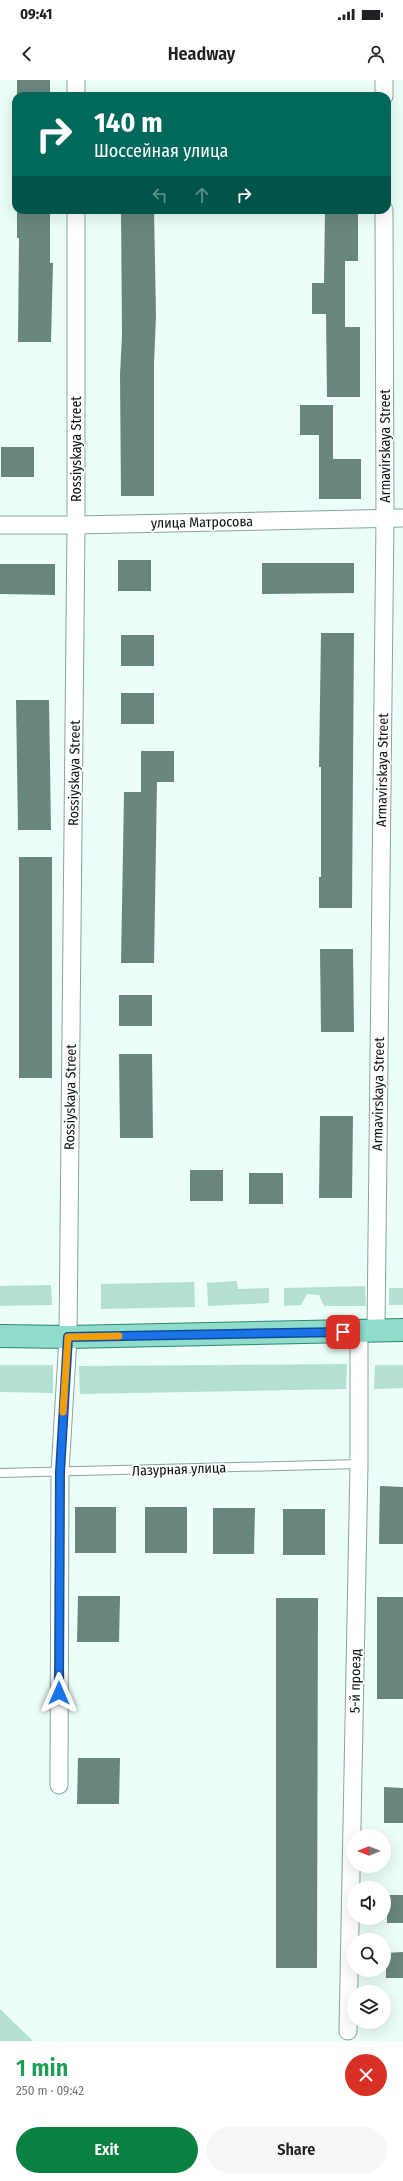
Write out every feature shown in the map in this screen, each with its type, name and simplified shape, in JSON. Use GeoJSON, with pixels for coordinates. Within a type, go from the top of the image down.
{"type":"FeatureCollection","features":[{"type":"Feature","properties":{"kind":"main road"},"geometry":{"type":"LineString","coordinates":[[0,1336],[68,1337],[403,1330]]}},
{"type":"Feature","properties":{"kind":"street"},"geometry":{"type":"LineString","coordinates":[[76,80],[76,92]]}},
{"type":"Feature","properties":{"kind":"street"},"geometry":{"type":"LineString","coordinates":[[384,80],[384,92]]}},
{"type":"Feature","properties":{"kind":"street","name":"Rossiyskaya Street"},"geometry":{"type":"LineString","coordinates":[[59,1785],[60,1472],[68,1337],[76,526],[76,214]]}},
{"type":"Feature","properties":{"kind":"street","name":"Armavirskaya Street"},"geometry":{"type":"LineString","coordinates":[[367,1331],[385,518],[384,214]]}},
{"type":"Feature","properties":{"kind":"street","name":"улица Матросова"},"geometry":{"type":"LineString","coordinates":[[0,525],[76,526],[403,518]]}},
{"type":"Feature","properties":{"kind":"street","name":"5-й проезд"},"geometry":{"type":"LineString","coordinates":[[348,2031],[359,1464],[367,1331]]}},
{"type":"Feature","properties":{"kind":"lane","name":"Лазурная улица"},"geometry":{"type":"LineString","coordinates":[[0,1473],[359,1464]]}},
{"type":"Feature","properties":{"kind":"green space"},"geometry":{"type":"Polygon","coordinates":[[[237,1281],[238,1289],[269,1288],[269,1303],[208,1306],[207,1283],[237,1281]]]}},
{"type":"Feature","properties":{"kind":"green space"},"geometry":{"type":"Polygon","coordinates":[[[194,1282],[195,1307],[101,1309],[101,1284],[194,1282]]]}},
{"type":"Feature","properties":{"kind":"green space"},"geometry":{"type":"Polygon","coordinates":[[[51,1285],[52,1305],[0,1306],[0,1286],[51,1285]]]}},
{"type":"Feature","properties":{"kind":"green space"},"geometry":{"type":"Polygon","coordinates":[[[365,1286],[366,1306],[324,1306],[319,1295],[307,1294],[301,1305],[284,1306],[284,1288],[365,1286]]]}},
{"type":"Feature","properties":{"kind":"green space"},"geometry":{"type":"Polygon","coordinates":[[[389,1288],[403,1288],[403,1305],[389,1305],[389,1288]]]}},
{"type":"Feature","properties":{"kind":"green space"},"geometry":{"type":"Polygon","coordinates":[[[347,1364],[346,1389],[80,1394],[79,1366],[347,1364]]]}},
{"type":"Feature","properties":{"kind":"green space"},"geometry":{"type":"Polygon","coordinates":[[[0,1365],[53,1365],[53,1393],[0,1392],[0,1365]]]}},
{"type":"Feature","properties":{"kind":"green space"},"geometry":{"type":"Polygon","coordinates":[[[375,1365],[403,1365],[403,1388],[374,1389],[375,1365]]]}},
{"type":"Feature","properties":{"kind":"green space"},"geometry":{"type":"Polygon","coordinates":[[[0,2009],[33,2041],[0,2041],[0,2009]]]}},
{"type":"Feature","properties":{"kind":"building"},"geometry":{"type":"Polygon","coordinates":[[[17,80],[50,80],[50,92],[17,92],[17,80]]]}},
{"type":"Feature","properties":{"kind":"building"},"geometry":{"type":"Polygon","coordinates":[[[17,214],[50,214],[50,263],[53,263],[51,342],[18,342],[19,238],[17,238],[17,214]]]}},
{"type":"Feature","properties":{"kind":"building"},"geometry":{"type":"Polygon","coordinates":[[[121,214],[154,214],[156,316],[154,364],[154,496],[121,496],[120,375],[122,334],[121,214]]]}},
{"type":"Feature","properties":{"kind":"building"},"geometry":{"type":"Polygon","coordinates":[[[325,214],[358,214],[358,261],[345,261],[345,327],[360,327],[360,397],[327,397],[326,314],[312,314],[312,283],[324,283],[325,214]]]}},
{"type":"Feature","properties":{"kind":"building"},"geometry":{"type":"Polygon","coordinates":[[[300,405],[333,405],[333,459],[361,459],[361,499],[319,499],[319,435],[300,435],[300,405]]]}},
{"type":"Feature","properties":{"kind":"building"},"geometry":{"type":"Polygon","coordinates":[[[1,447],[34,447],[34,477],[1,477],[1,447]]]}},
{"type":"Feature","properties":{"kind":"building"},"geometry":{"type":"Polygon","coordinates":[[[118,560],[151,560],[151,591],[118,591],[118,560]]]}},
{"type":"Feature","properties":{"kind":"building"},"geometry":{"type":"Polygon","coordinates":[[[262,563],[354,563],[354,593],[262,594],[262,563]]]}},
{"type":"Feature","properties":{"kind":"building"},"geometry":{"type":"Polygon","coordinates":[[[0,564],[55,564],[55,595],[0,594],[0,564]]]}},
{"type":"Feature","properties":{"kind":"building"},"geometry":{"type":"Polygon","coordinates":[[[321,633],[354,633],[352,908],[319,908],[319,877],[321,877],[321,767],[319,767],[321,633]]]}},
{"type":"Feature","properties":{"kind":"building"},"geometry":{"type":"Polygon","coordinates":[[[121,635],[154,635],[154,666],[121,666],[121,635]]]}},
{"type":"Feature","properties":{"kind":"building"},"geometry":{"type":"Polygon","coordinates":[[[121,693],[154,693],[154,724],[121,724],[121,693]]]}},
{"type":"Feature","properties":{"kind":"building"},"geometry":{"type":"Polygon","coordinates":[[[16,700],[49,700],[51,830],[18,830],[16,700]]]}},
{"type":"Feature","properties":{"kind":"building"},"geometry":{"type":"Polygon","coordinates":[[[141,751],[174,751],[174,782],[157,782],[154,963],[121,963],[124,792],[141,792],[141,751]]]}},
{"type":"Feature","properties":{"kind":"building"},"geometry":{"type":"Polygon","coordinates":[[[19,857],[52,857],[52,1078],[19,1078],[19,857]]]}},
{"type":"Feature","properties":{"kind":"building"},"geometry":{"type":"Polygon","coordinates":[[[320,949],[353,949],[354,1032],[321,1032],[320,949]]]}},
{"type":"Feature","properties":{"kind":"building"},"geometry":{"type":"Polygon","coordinates":[[[119,995],[152,995],[152,1026],[119,1026],[119,995]]]}},
{"type":"Feature","properties":{"kind":"building"},"geometry":{"type":"Polygon","coordinates":[[[119,1054],[152,1054],[153,1138],[120,1138],[119,1054]]]}},
{"type":"Feature","properties":{"kind":"building"},"geometry":{"type":"Polygon","coordinates":[[[320,1116],[353,1116],[352,1198],[319,1198],[320,1116]]]}},
{"type":"Feature","properties":{"kind":"building"},"geometry":{"type":"Polygon","coordinates":[[[190,1170],[223,1170],[223,1201],[190,1201],[190,1170]]]}},
{"type":"Feature","properties":{"kind":"building"},"geometry":{"type":"Polygon","coordinates":[[[249,1173],[283,1173],[283,1204],[249,1204],[249,1173]]]}},
{"type":"Feature","properties":{"kind":"building"},"geometry":{"type":"Polygon","coordinates":[[[380,1486],[403,1487],[403,1544],[379,1544],[380,1486]]]}},
{"type":"Feature","properties":{"kind":"building"},"geometry":{"type":"Polygon","coordinates":[[[75,1507],[116,1507],[116,1553],[75,1553],[75,1507]]]}},
{"type":"Feature","properties":{"kind":"building"},"geometry":{"type":"Polygon","coordinates":[[[145,1507],[187,1507],[187,1553],[145,1553],[145,1507]]]}},
{"type":"Feature","properties":{"kind":"building"},"geometry":{"type":"Polygon","coordinates":[[[213,1508],[255,1508],[254,1554],[213,1554],[213,1508]]]}},
{"type":"Feature","properties":{"kind":"building"},"geometry":{"type":"Polygon","coordinates":[[[283,1509],[325,1509],[325,1555],[283,1555],[283,1509]]]}},
{"type":"Feature","properties":{"kind":"building"},"geometry":{"type":"Polygon","coordinates":[[[78,1596],[120,1596],[119,1642],[77,1642],[78,1596]]]}},
{"type":"Feature","properties":{"kind":"building"},"geometry":{"type":"Polygon","coordinates":[[[377,1597],[403,1597],[403,1699],[377,1699],[377,1597]]]}},
{"type":"Feature","properties":{"kind":"building"},"geometry":{"type":"Polygon","coordinates":[[[276,1598],[318,1598],[317,1968],[276,1968],[276,1598]]]}},
{"type":"Feature","properties":{"kind":"building"},"geometry":{"type":"Polygon","coordinates":[[[78,1758],[120,1758],[119,1804],[77,1804],[78,1758]]]}},
{"type":"Feature","properties":{"kind":"building"},"geometry":{"type":"Polygon","coordinates":[[[384,1787],[403,1788],[403,1823],[384,1823],[384,1787]]]}},
{"type":"Feature","properties":{"kind":"building"},"geometry":{"type":"Polygon","coordinates":[[[391,1895],[403,1895],[403,1923],[391,1923],[391,1895]]]}},
{"type":"Feature","properties":{"kind":"building"},"geometry":{"type":"Polygon","coordinates":[[[403,1952],[403,1978],[386,1978],[391,1977],[391,1953],[403,1952]]]}},
{"type":"Feature","properties":{"kind":"slow traffic"},"geometry":{"type":"LineString","coordinates":[[63,1412],[68,1337],[119,1336]]}},
{"type":"Feature","properties":{"kind":"route"},"geometry":{"type":"LineString","coordinates":[[59,1693],[58,1631],[60,1472],[68,1337],[343,1332]]}}]}
